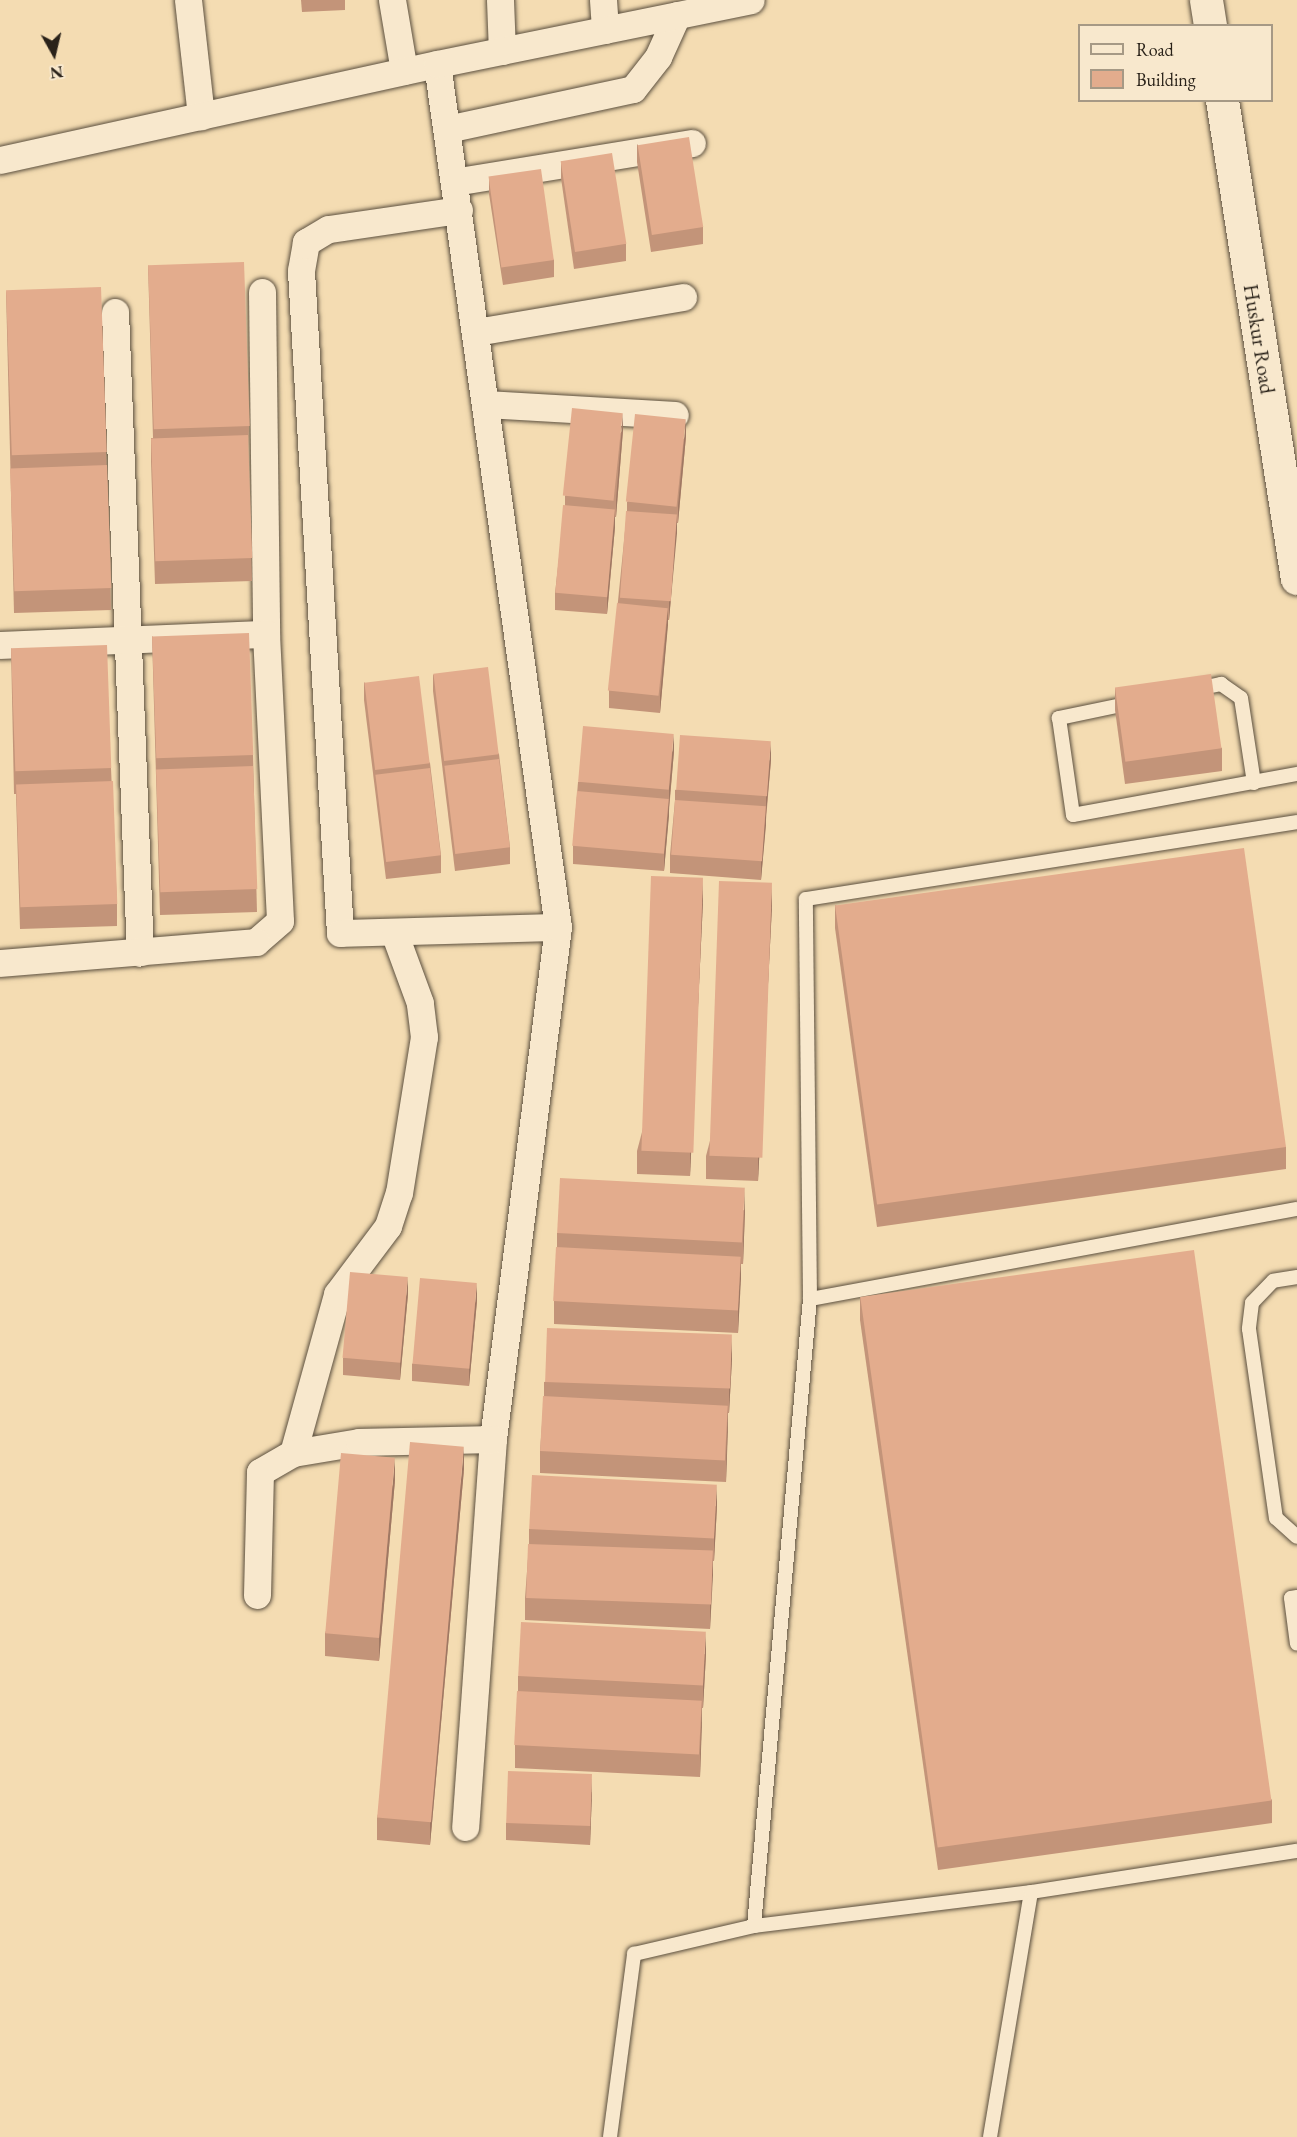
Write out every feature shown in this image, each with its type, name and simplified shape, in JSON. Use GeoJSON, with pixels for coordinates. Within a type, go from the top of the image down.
{"type":"FeatureCollection","features":[{"type":"Feature","properties":{"kind":"street"},"geometry":{"type":"LineString","coordinates":[[188,0],[201,116]]}},
{"type":"Feature","properties":{"kind":"street"},"geometry":{"type":"LineString","coordinates":[[392,0],[404,71]]}},
{"type":"Feature","properties":{"kind":"street"},"geometry":{"type":"LineString","coordinates":[[500,0],[502,51]]}},
{"type":"Feature","properties":{"kind":"street"},"geometry":{"type":"LineString","coordinates":[[603,0],[605,30]]}},
{"type":"Feature","properties":{"kind":"street"},"geometry":{"type":"LineString","coordinates":[[0,160],[404,71],[676,15],[709,4],[751,0]]}},
{"type":"Feature","properties":{"kind":"street"},"geometry":{"type":"LineString","coordinates":[[1206,0],[1210,24]]}},
{"type":"Feature","properties":{"kind":"street"},"geometry":{"type":"LineString","coordinates":[[447,129],[633,89],[658,57],[676,15]]}},
{"type":"Feature","properties":{"kind":"street"},"geometry":{"type":"LineString","coordinates":[[438,64],[558,927],[493,1439],[465,1827]]}},
{"type":"Feature","properties":{"kind":"street","name":"Huskur Road"},"geometry":{"type":"LineString","coordinates":[[1222,102],[1297,578]]}},
{"type":"Feature","properties":{"kind":"street"},"geometry":{"type":"LineString","coordinates":[[454,182],[692,143]]}},
{"type":"Feature","properties":{"kind":"street"},"geometry":{"type":"LineString","coordinates":[[459,210],[328,229],[306,242],[301,271],[340,933],[395,935],[558,927]]}},
{"type":"Feature","properties":{"kind":"street"},"geometry":{"type":"LineString","coordinates":[[0,963],[256,942],[280,921],[266,634],[262,292]]}},
{"type":"Feature","properties":{"kind":"street"},"geometry":{"type":"LineString","coordinates":[[476,332],[683,297]]}},
{"type":"Feature","properties":{"kind":"street"},"geometry":{"type":"LineString","coordinates":[[115,312],[140,953]]}},
{"type":"Feature","properties":{"kind":"street"},"geometry":{"type":"LineString","coordinates":[[486,404],[675,416]]}},
{"type":"Feature","properties":{"kind":"street"},"geometry":{"type":"LineString","coordinates":[[0,645],[266,634]]}},
{"type":"Feature","properties":{"kind":"street"},"geometry":{"type":"LineString","coordinates":[[293,1453],[337,1294],[384,1233],[399,1193],[424,1037],[420,1003],[395,935]]}},
{"type":"Feature","properties":{"kind":"street"},"geometry":{"type":"LineString","coordinates":[[257,1595],[260,1472],[293,1453],[359,1442],[493,1439]]}},
{"type":"Feature","properties":{"kind":"lane"},"geometry":{"type":"LineString","coordinates":[[1186,691],[1221,684],[1241,698],[1254,783]]}},
{"type":"Feature","properties":{"kind":"lane"},"geometry":{"type":"LineString","coordinates":[[1151,698],[1059,718],[1073,815],[1297,774]]}},
{"type":"Feature","properties":{"kind":"lane"},"geometry":{"type":"LineString","coordinates":[[754,1926],[810,1299],[806,898],[1297,822]]}},
{"type":"Feature","properties":{"kind":"lane"},"geometry":{"type":"LineString","coordinates":[[810,1299],[1297,1209]]}},
{"type":"Feature","properties":{"kind":"lane"},"geometry":{"type":"LineString","coordinates":[[1297,1277],[1273,1281],[1252,1303],[1249,1329],[1276,1518],[1297,1537]]}},
{"type":"Feature","properties":{"kind":"lane"},"geometry":{"type":"LineString","coordinates":[[1297,1597],[1291,1598],[1297,1644]]}},
{"type":"Feature","properties":{"kind":"lane"},"geometry":{"type":"LineString","coordinates":[[610,2137],[634,1953],[754,1926],[1031,1892],[1297,1851]]}},
{"type":"Feature","properties":{"kind":"lane"},"geometry":{"type":"LineString","coordinates":[[990,2137],[1031,1892]]}},
{"type":"Feature","properties":{"kind":"building"},"geometry":{"type":"Polygon","coordinates":[[[689,137],[703,227],[652,235],[638,145],[689,137]]]}},
{"type":"Feature","properties":{"kind":"building"},"geometry":{"type":"Polygon","coordinates":[[[612,153],[626,244],[575,252],[561,161],[612,153]]]}},
{"type":"Feature","properties":{"kind":"building"},"geometry":{"type":"Polygon","coordinates":[[[541,169],[554,260],[501,267],[489,176],[541,169]]]}},
{"type":"Feature","properties":{"kind":"building"},"geometry":{"type":"Polygon","coordinates":[[[244,262],[250,426],[154,429],[148,265],[244,262]]]}},
{"type":"Feature","properties":{"kind":"building"},"geometry":{"type":"Polygon","coordinates":[[[101,287],[107,452],[12,455],[6,290],[101,287]]]}},
{"type":"Feature","properties":{"kind":"building"},"geometry":{"type":"Polygon","coordinates":[[[572,408],[623,413],[614,501],[563,496],[572,408]]]}},
{"type":"Feature","properties":{"kind":"building"},"geometry":{"type":"Polygon","coordinates":[[[635,414],[686,419],[677,507],[626,502],[635,414]]]}},
{"type":"Feature","properties":{"kind":"building"},"geometry":{"type":"Polygon","coordinates":[[[248,435],[252,558],[155,561],[151,438],[248,435]]]}},
{"type":"Feature","properties":{"kind":"building"},"geometry":{"type":"Polygon","coordinates":[[[107,465],[111,588],[14,591],[10,468],[107,465]]]}},
{"type":"Feature","properties":{"kind":"building"},"geometry":{"type":"Polygon","coordinates":[[[563,505],[615,510],[607,597],[555,593],[563,505]]]}},
{"type":"Feature","properties":{"kind":"building"},"geometry":{"type":"Polygon","coordinates":[[[626,511],[677,515],[671,601],[620,598],[626,511]]]}},
{"type":"Feature","properties":{"kind":"building"},"geometry":{"type":"Polygon","coordinates":[[[617,603],[668,608],[659,696],[608,691],[617,603]]]}},
{"type":"Feature","properties":{"kind":"building"},"geometry":{"type":"Polygon","coordinates":[[[249,633],[253,755],[156,758],[152,636],[249,633]]]}},
{"type":"Feature","properties":{"kind":"building"},"geometry":{"type":"Polygon","coordinates":[[[107,645],[111,768],[15,771],[11,648],[107,645]]]}},
{"type":"Feature","properties":{"kind":"building"},"geometry":{"type":"Polygon","coordinates":[[[488,667],[499,754],[444,761],[433,674],[488,667]]]}},
{"type":"Feature","properties":{"kind":"building"},"geometry":{"type":"Polygon","coordinates":[[[1211,674],[1221,748],[1125,762],[1115,687],[1211,674]]]}},
{"type":"Feature","properties":{"kind":"building"},"geometry":{"type":"Polygon","coordinates":[[[419,676],[430,763],[375,770],[364,683],[419,676]]]}},
{"type":"Feature","properties":{"kind":"building"},"geometry":{"type":"Polygon","coordinates":[[[583,726],[674,734],[669,790],[578,782],[583,726]]]}},
{"type":"Feature","properties":{"kind":"building"},"geometry":{"type":"Polygon","coordinates":[[[680,735],[771,741],[767,796],[676,790],[680,735]]]}},
{"type":"Feature","properties":{"kind":"building"},"geometry":{"type":"Polygon","coordinates":[[[499,759],[510,847],[455,854],[444,766],[499,759]]]}},
{"type":"Feature","properties":{"kind":"building"},"geometry":{"type":"Polygon","coordinates":[[[253,766],[257,889],[160,892],[156,769],[253,766]]]}},
{"type":"Feature","properties":{"kind":"building"},"geometry":{"type":"Polygon","coordinates":[[[430,768],[441,855],[386,862],[375,775],[430,768]]]}},
{"type":"Feature","properties":{"kind":"building"},"geometry":{"type":"Polygon","coordinates":[[[113,781],[117,904],[20,907],[16,784],[113,781]]]}},
{"type":"Feature","properties":{"kind":"building"},"geometry":{"type":"Polygon","coordinates":[[[577,791],[669,799],[664,854],[572,846],[577,791]]]}},
{"type":"Feature","properties":{"kind":"building"},"geometry":{"type":"Polygon","coordinates":[[[675,800],[766,806],[762,861],[671,855],[675,800]]]}},
{"type":"Feature","properties":{"kind":"building"},"geometry":{"type":"Polygon","coordinates":[[[1244,848],[1286,1147],[877,1205],[835,905],[1244,848]]]}},
{"type":"Feature","properties":{"kind":"building"},"geometry":{"type":"Polygon","coordinates":[[[651,876],[703,878],[693,1153],[641,1151],[651,876]]]}},
{"type":"Feature","properties":{"kind":"building"},"geometry":{"type":"Polygon","coordinates":[[[719,881],[772,883],[762,1158],[709,1156],[719,881]]]}},
{"type":"Feature","properties":{"kind":"building"},"geometry":{"type":"Polygon","coordinates":[[[560,1178],[745,1188],[742,1243],[557,1233],[560,1178]]]}},
{"type":"Feature","properties":{"kind":"building"},"geometry":{"type":"Polygon","coordinates":[[[556,1247],[741,1257],[738,1311],[553,1301],[556,1247]]]}},
{"type":"Feature","properties":{"kind":"building"},"geometry":{"type":"Polygon","coordinates":[[[1194,1250],[1271,1801],[938,1847],[860,1297],[1194,1250]]]}},
{"type":"Feature","properties":{"kind":"building"},"geometry":{"type":"Polygon","coordinates":[[[350,1272],[408,1277],[400,1363],[343,1358],[350,1272]]]}},
{"type":"Feature","properties":{"kind":"building"},"geometry":{"type":"Polygon","coordinates":[[[420,1278],[477,1283],[469,1369],[413,1364],[420,1278]]]}},
{"type":"Feature","properties":{"kind":"building"},"geometry":{"type":"Polygon","coordinates":[[[547,1328],[732,1334],[730,1388],[545,1382],[547,1328]]]}},
{"type":"Feature","properties":{"kind":"building"},"geometry":{"type":"Polygon","coordinates":[[[543,1396],[728,1406],[725,1461],[540,1451],[543,1396]]]}},
{"type":"Feature","properties":{"kind":"building"},"geometry":{"type":"Polygon","coordinates":[[[410,1442],[464,1447],[431,1822],[377,1818],[410,1442]]]}},
{"type":"Feature","properties":{"kind":"building"},"geometry":{"type":"Polygon","coordinates":[[[341,1453],[395,1458],[379,1638],[325,1633],[341,1453]]]}},
{"type":"Feature","properties":{"kind":"building"},"geometry":{"type":"Polygon","coordinates":[[[532,1475],[717,1485],[714,1539],[529,1529],[532,1475]]]}},
{"type":"Feature","properties":{"kind":"building"},"geometry":{"type":"Polygon","coordinates":[[[528,1544],[713,1550],[711,1604],[526,1598],[528,1544]]]}},
{"type":"Feature","properties":{"kind":"building"},"geometry":{"type":"Polygon","coordinates":[[[521,1622],[706,1632],[703,1686],[518,1676],[521,1622]]]}},
{"type":"Feature","properties":{"kind":"building"},"geometry":{"type":"Polygon","coordinates":[[[517,1691],[702,1701],[699,1755],[514,1745],[517,1691]]]}},
{"type":"Feature","properties":{"kind":"building"},"geometry":{"type":"Polygon","coordinates":[[[508,1771],[592,1774],[590,1826],[506,1823],[508,1771]]]}}]}
